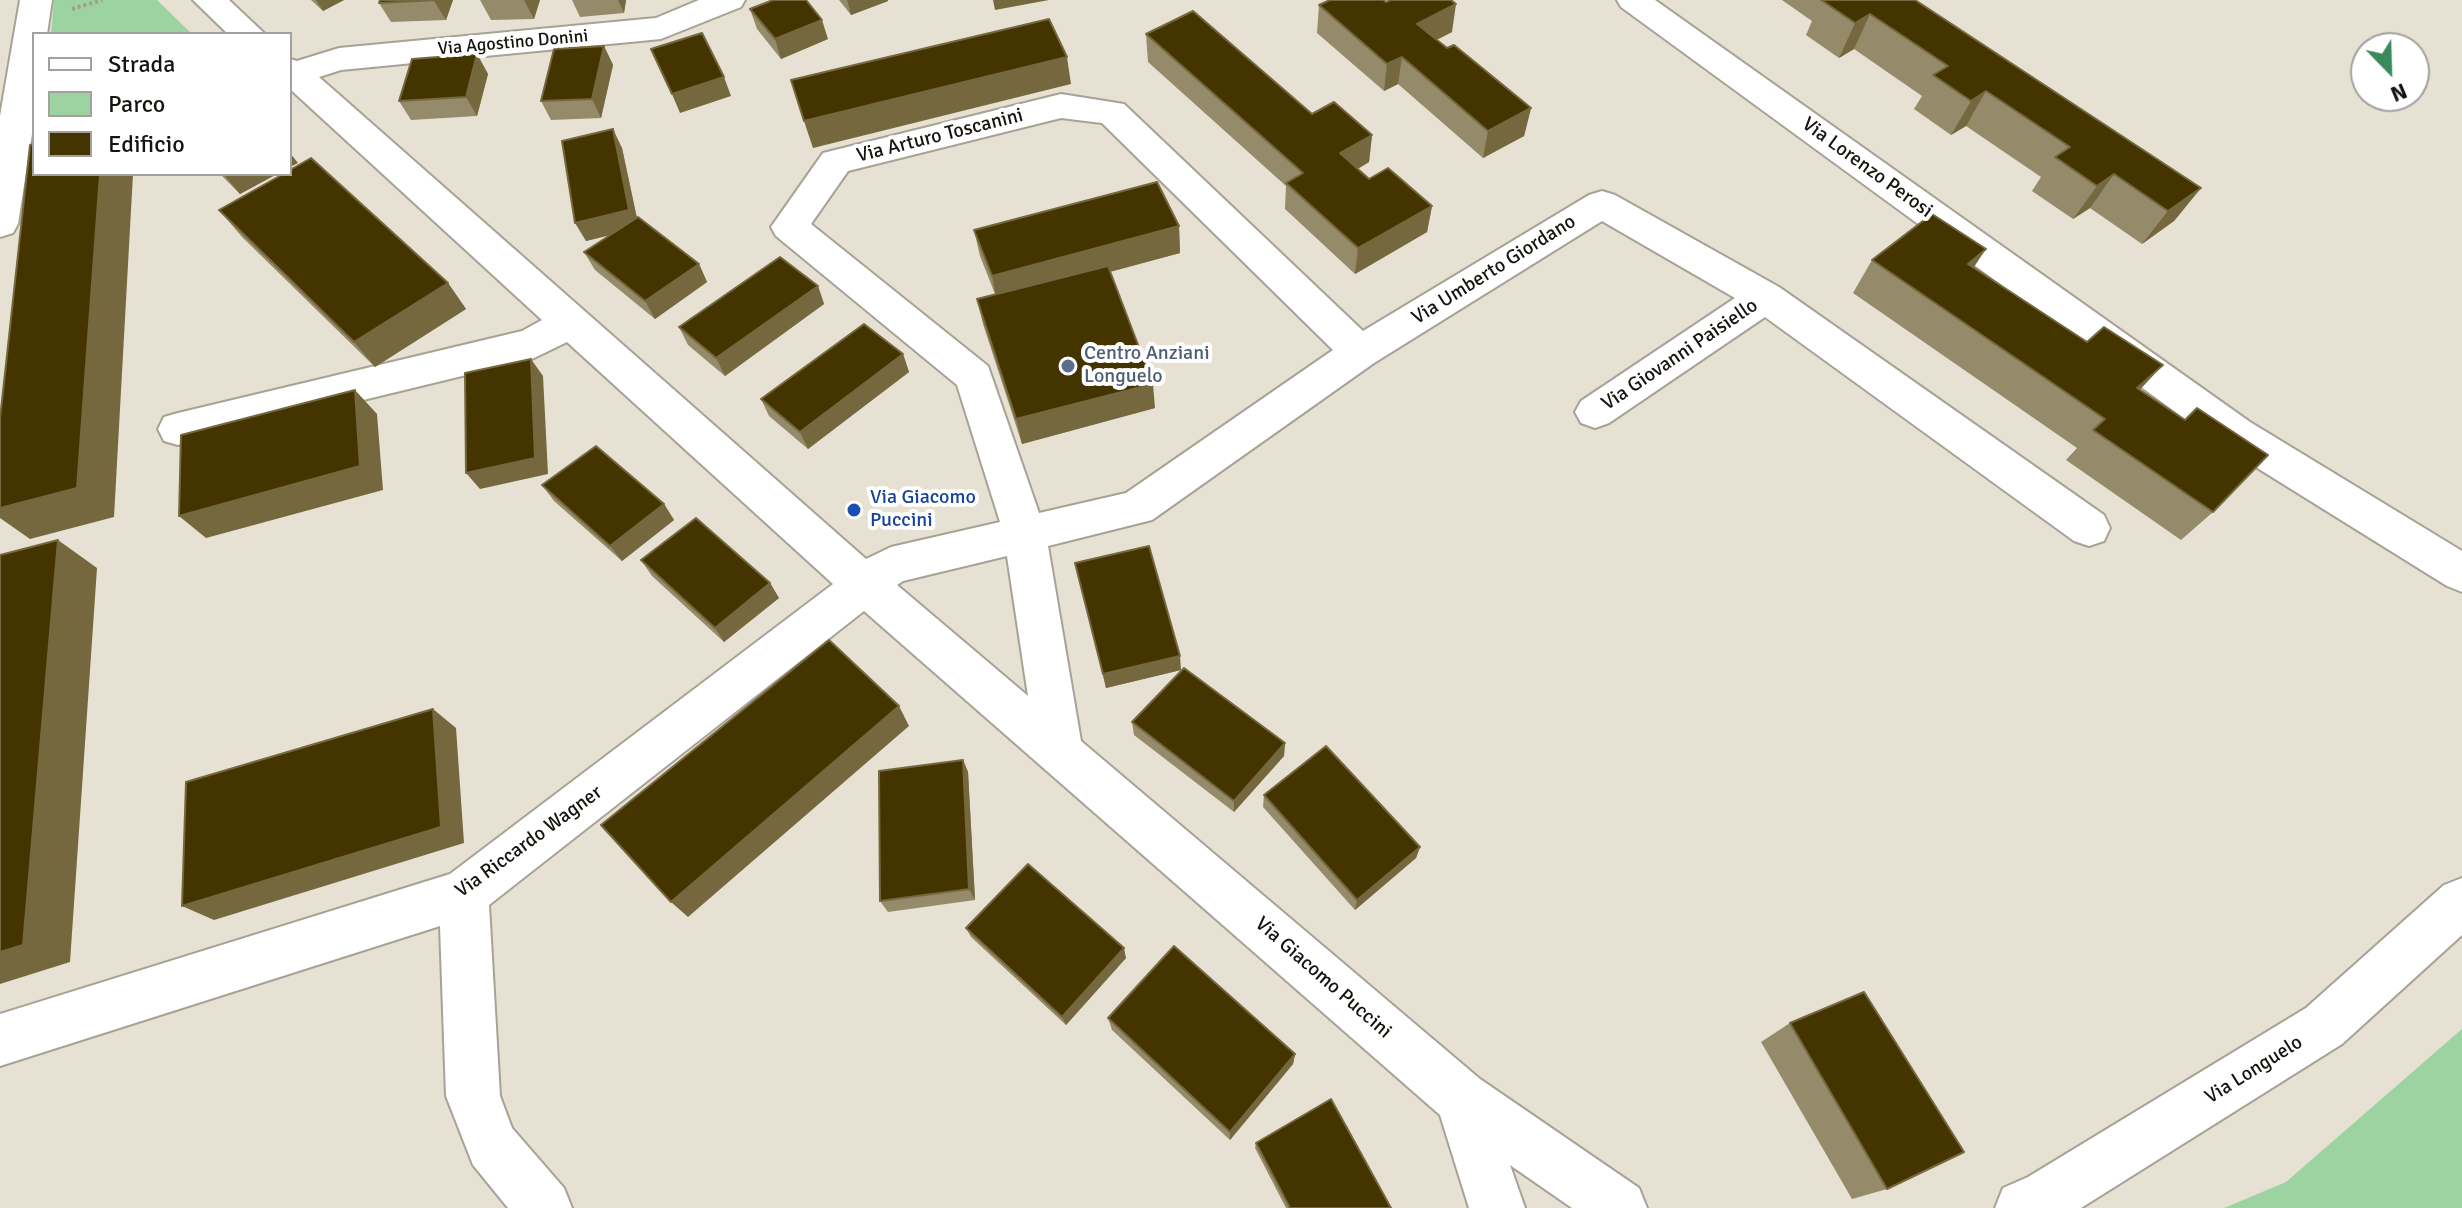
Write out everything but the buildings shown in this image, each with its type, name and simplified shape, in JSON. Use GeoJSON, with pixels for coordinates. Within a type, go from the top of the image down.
{"type":"FeatureCollection","features":[{"type":"Feature","properties":{"kind":"street"},"geometry":{"type":"LineString","coordinates":[[0,224],[5,153],[36,0]]}},
{"type":"Feature","properties":{"kind":"street"},"geometry":{"type":"LineString","coordinates":[[209,0],[246,32]]}},
{"type":"Feature","properties":{"kind":"street","name":"Via Agostino Donini"},"geometry":{"type":"LineString","coordinates":[[292,72],[339,59],[661,28],[729,0]]}},
{"type":"Feature","properties":{"kind":"street","name":"Via Lorenzo Perosi"},"geometry":{"type":"LineString","coordinates":[[1633,0],[2236,434],[2462,573]]}},
{"type":"Feature","properties":{"kind":"street","name":"Via Giacomo Puccini"},"geometry":{"type":"LineString","coordinates":[[292,72],[808,536],[868,584],[1461,1098],[1619,1208]]}},
{"type":"Feature","properties":{"kind":"street","name":"Via Arturo Toscanini"},"geometry":{"type":"LineString","coordinates":[[1059,750],[1025,535],[974,377],[789,227],[836,162],[1061,106],[1112,112],[1360,352]]}},
{"type":"Feature","properties":{"kind":"street","name":"Via Umberto Giordano"},"geometry":{"type":"LineString","coordinates":[[868,584],[891,565],[1137,508],[1360,352],[1602,204],[1765,297],[2089,528]]}},
{"type":"Feature","properties":{"kind":"street","name":"Via Giovanni Paisiello"},"geometry":{"type":"LineString","coordinates":[[1595,412],[1765,297]]}},
{"type":"Feature","properties":{"kind":"street"},"geometry":{"type":"LineString","coordinates":[[178,429],[532,344],[570,322]]}},
{"type":"Feature","properties":{"kind":"street","name":"Via Riccardo Wagner"},"geometry":{"type":"LineString","coordinates":[[0,1040],[464,894],[868,584]]}},
{"type":"Feature","properties":{"kind":"street"},"geometry":{"type":"LineString","coordinates":[[464,894],[473,1096],[492,1146],[544,1208]]}},
{"type":"Feature","properties":{"kind":"street","name":"Via Longuelo"},"geometry":{"type":"LineString","coordinates":[[2023,1208],[2048,1197],[2324,1026],[2462,902]]}},
{"type":"Feature","properties":{"kind":"street"},"geometry":{"type":"LineString","coordinates":[[1461,1098],[1497,1208]]}},
{"type":"Feature","properties":{"kind":"green space"},"geometry":{"type":"Polygon","coordinates":[[[54,0],[157,0],[190,32],[51,32],[54,0]]]}},
{"type":"Feature","properties":{"kind":"green space"},"geometry":{"type":"Polygon","coordinates":[[[2462,1029],[2462,1208],[2224,1208],[2286,1182],[2462,1029]]]}},
{"type":"Feature","properties":{"kind":"place","name":"Centro Anziani Longuelo"},"geometry":{"type":"Point","coordinates":[1068,366]}},
{"type":"Feature","properties":{"kind":"place","name":"Via Giacomo Puccini"},"geometry":{"type":"Point","coordinates":[854,510]}}]}
